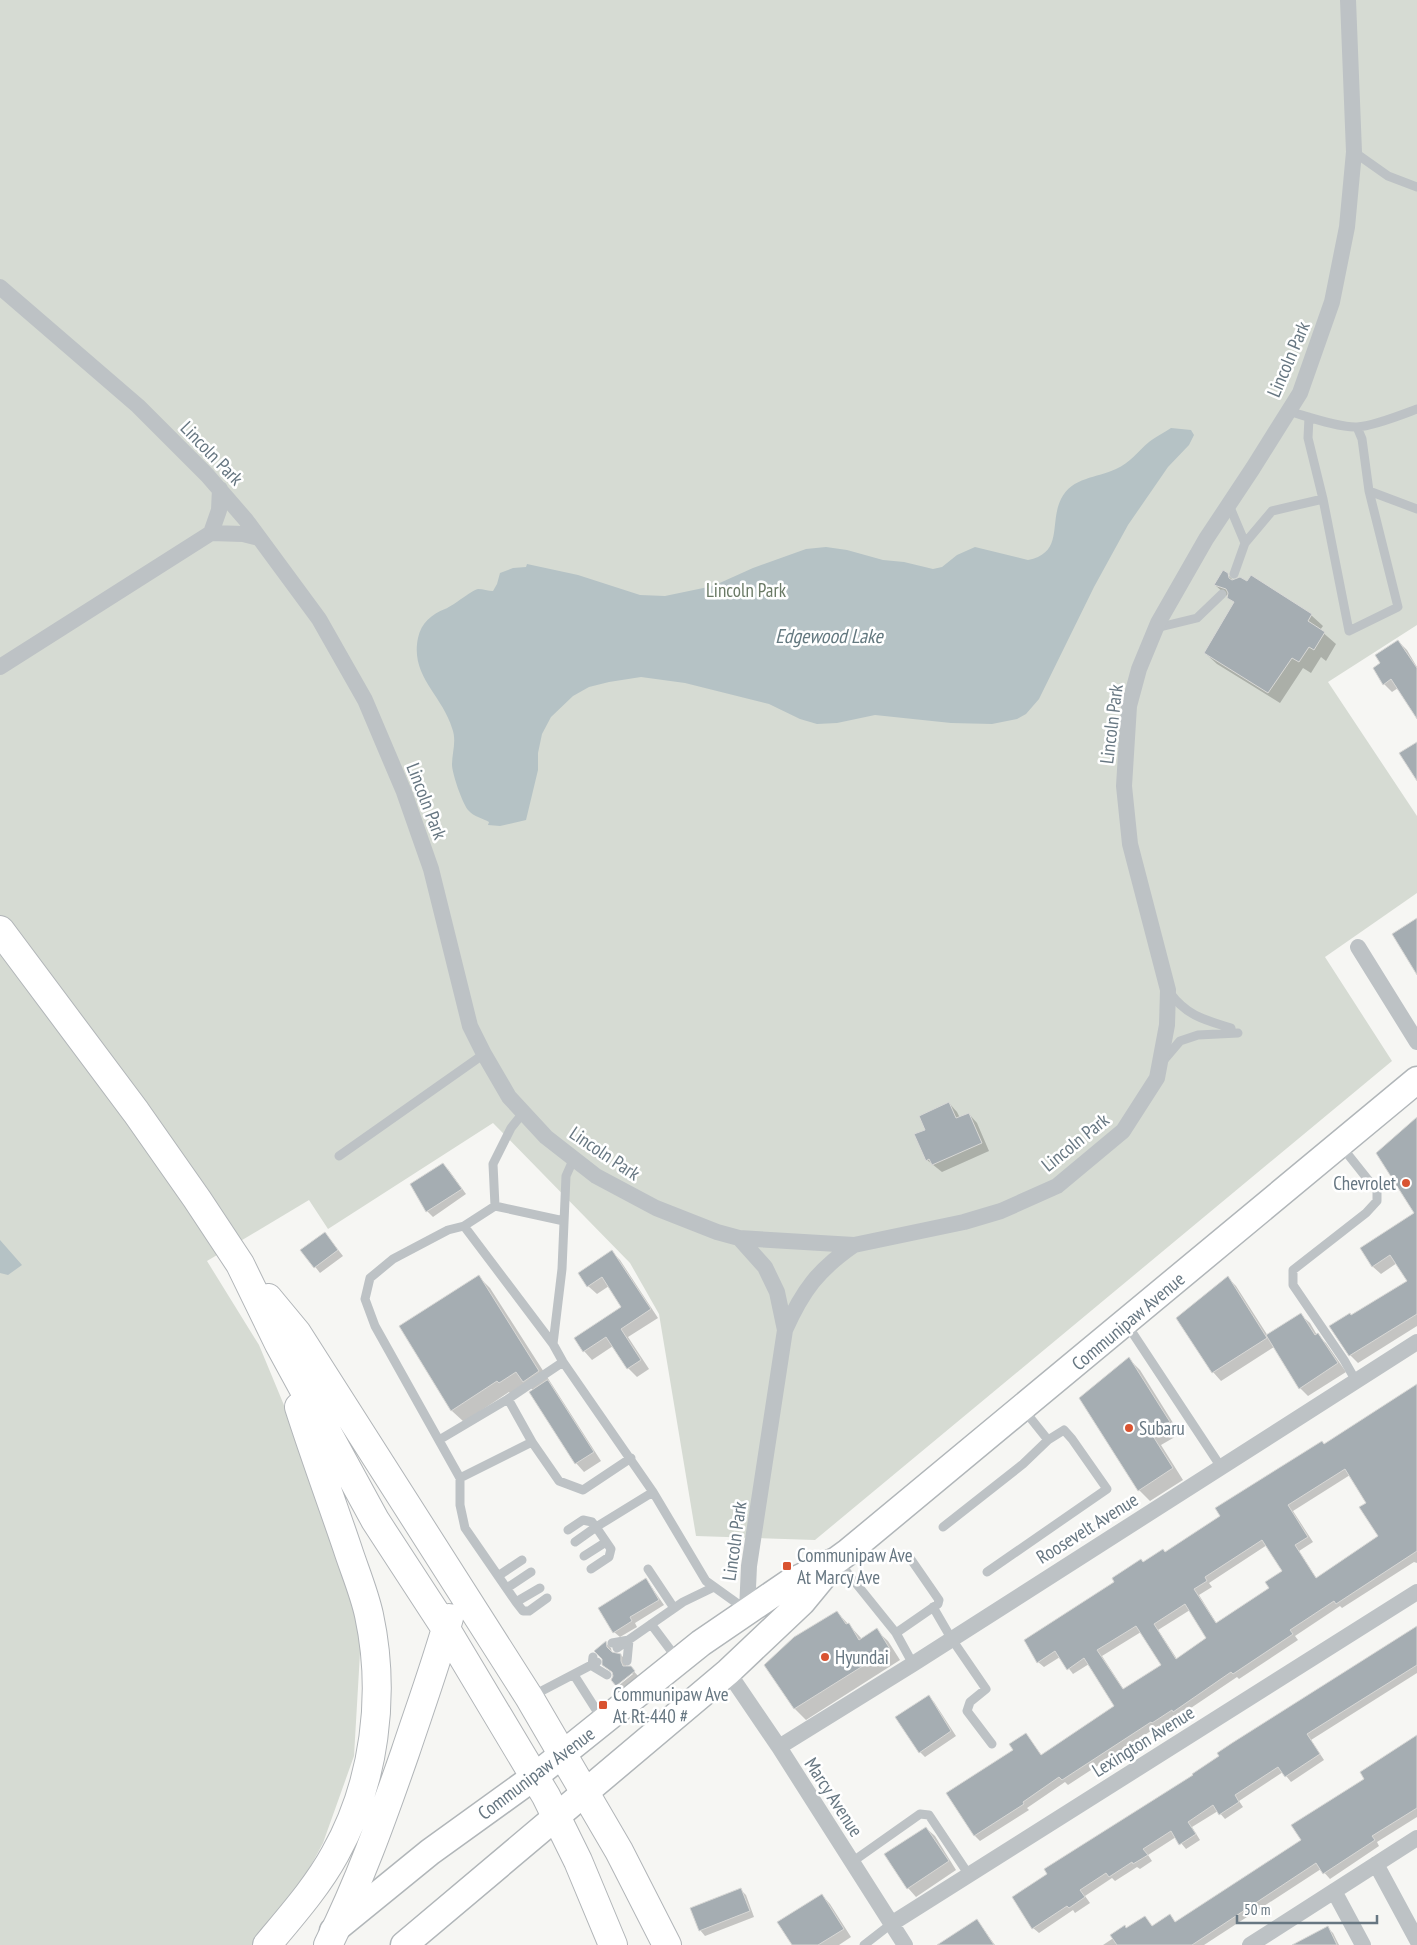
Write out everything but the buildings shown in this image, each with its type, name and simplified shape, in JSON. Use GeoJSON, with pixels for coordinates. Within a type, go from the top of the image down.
{"type":"FeatureCollection","features":[{"type":"Feature","properties":{"kind":"highway"},"geometry":{"type":"LineString","coordinates":[[0,930],[198,1199],[240,1264],[297,1333],[563,1753],[628,1868],[667,1945]]}},
{"type":"Feature","properties":{"kind":"highway"},"geometry":{"type":"LineString","coordinates":[[240,1264],[279,1344],[375,1520],[446,1629],[557,1816],[613,1945]]}},
{"type":"Feature","properties":{"kind":"highway"},"geometry":{"type":"LineString","coordinates":[[267,1945],[320,1878],[336,1853],[348,1827],[372,1748],[376,1698],[374,1646],[364,1597],[279,1344]]}},
{"type":"Feature","properties":{"kind":"highway"},"geometry":{"type":"LineString","coordinates":[[333,1936],[355,1888],[380,1825],[434,1670],[458,1586]]}},
{"type":"Feature","properties":{"kind":"main road","name":"Communipaw Avenue"},"geometry":{"type":"LineString","coordinates":[[404,1945],[728,1672],[802,1602],[837,1560],[1417,1080]]}},
{"type":"Feature","properties":{"kind":"main road","name":"Communipaw Avenue"},"geometry":{"type":"LineString","coordinates":[[315,1945],[333,1936],[424,1857],[534,1776],[678,1661],[747,1610],[789,1583],[837,1560]]}},
{"type":"Feature","properties":{"kind":"street","name":"Lincoln Park"},"geometry":{"type":"LineString","coordinates":[[0,287],[138,406],[207,475],[259,538],[319,619],[365,700],[404,792],[431,869],[470,1026],[509,1097],[546,1137],[596,1176],[656,1208],[717,1232],[739,1238],[854,1245],[964,1222],[1001,1210],[1058,1186],[1123,1131],[1157,1078],[1167,1024],[1168,990],[1130,844],[1124,786],[1130,706],[1139,669],[1156,628],[1206,539],[1300,393],[1332,302],[1347,227],[1354,152],[1348,0]]}},
{"type":"Feature","properties":{"kind":"street"},"geometry":{"type":"LineString","coordinates":[[211,533],[219,510],[220,489]]}},
{"type":"Feature","properties":{"kind":"street"},"geometry":{"type":"LineString","coordinates":[[0,667],[211,533],[243,534],[259,538]]}},
{"type":"Feature","properties":{"kind":"street"},"geometry":{"type":"LineString","coordinates":[[1358,946],[1417,1042]]}},
{"type":"Feature","properties":{"kind":"street","name":"Lincoln Park"},"geometry":{"type":"LineString","coordinates":[[739,1238],[765,1267],[776,1292],[785,1330]]}},
{"type":"Feature","properties":{"kind":"street","name":"Lincoln Park"},"geometry":{"type":"LineString","coordinates":[[747,1610],[749,1566],[785,1330],[811,1282],[832,1260],[854,1245]]}},
{"type":"Feature","properties":{"kind":"street","name":"Roosevelt Avenue"},"geometry":{"type":"LineString","coordinates":[[779,1747],[913,1664],[1417,1342]]}},
{"type":"Feature","properties":{"kind":"street","name":"Lexington Avenue"},"geometry":{"type":"LineString","coordinates":[[891,1924],[1417,1592]]}},
{"type":"Feature","properties":{"kind":"street","name":"Marcy Avenue"},"geometry":{"type":"LineString","coordinates":[[728,1672],[779,1747],[905,1945]]}},
{"type":"Feature","properties":{"kind":"street"},"geometry":{"type":"LineString","coordinates":[[1250,1945],[1417,1838]]}},
{"type":"Feature","properties":{"kind":"street"},"geometry":{"type":"LineString","coordinates":[[1376,1864],[1417,1940]]}},
{"type":"Feature","properties":{"kind":"street"},"geometry":{"type":"LineString","coordinates":[[1334,1891],[1362,1945]]}},
{"type":"Feature","properties":{"kind":"lane"},"geometry":{"type":"LineString","coordinates":[[1354,152],[1388,176],[1417,187]]}},
{"type":"Feature","properties":{"kind":"lane"},"geometry":{"type":"LineString","coordinates":[[1288,410],[1309,417],[1357,427],[1399,416],[1417,409]]}},
{"type":"Feature","properties":{"kind":"lane"},"geometry":{"type":"LineString","coordinates":[[1309,417],[1308,438],[1323,499],[1349,631],[1398,607],[1369,491],[1362,439],[1357,427]]}},
{"type":"Feature","properties":{"kind":"lane"},"geometry":{"type":"LineString","coordinates":[[1369,491],[1417,509]]}},
{"type":"Feature","properties":{"kind":"lane"},"geometry":{"type":"LineString","coordinates":[[1234,574],[1245,543],[1272,511],[1323,499]]}},
{"type":"Feature","properties":{"kind":"lane"},"geometry":{"type":"LineString","coordinates":[[1228,505],[1245,543]]}},
{"type":"Feature","properties":{"kind":"lane"},"geometry":{"type":"LineString","coordinates":[[1156,628],[1197,618],[1222,594]]}},
{"type":"Feature","properties":{"kind":"lane"},"geometry":{"type":"LineString","coordinates":[[1159,1065],[1180,1041],[1198,1035],[1234,1030],[1198,1018],[1179,1005],[1168,990]]}},
{"type":"Feature","properties":{"kind":"lane"},"geometry":{"type":"LineString","coordinates":[[339,1156],[484,1054]]}},
{"type":"Feature","properties":{"kind":"lane"},"geometry":{"type":"LineString","coordinates":[[495,1206],[493,1164],[510,1128],[523,1112]]}},
{"type":"Feature","properties":{"kind":"lane"},"geometry":{"type":"LineString","coordinates":[[1340,1145],[1377,1191],[1377,1201],[1366,1213],[1293,1270],[1293,1284],[1344,1360],[1356,1382]]}},
{"type":"Feature","properties":{"kind":"lane"},"geometry":{"type":"LineString","coordinates":[[553,1344],[562,1269],[566,1176],[574,1158]]}},
{"type":"Feature","properties":{"kind":"lane"},"geometry":{"type":"LineString","coordinates":[[547,1598],[529,1611],[523,1611],[465,1528],[460,1505],[460,1478],[375,1326],[365,1299],[370,1278],[393,1259],[448,1230],[464,1226],[495,1206],[564,1221]]}},
{"type":"Feature","properties":{"kind":"lane"},"geometry":{"type":"LineString","coordinates":[[464,1226],[553,1344],[563,1362],[653,1492],[706,1581],[747,1610]]}},
{"type":"Feature","properties":{"kind":"lane"},"geometry":{"type":"LineString","coordinates":[[1126,1322],[1221,1467]]}},
{"type":"Feature","properties":{"kind":"lane"},"geometry":{"type":"LineString","coordinates":[[439,1440],[563,1362]]}},
{"type":"Feature","properties":{"kind":"lane"},"geometry":{"type":"LineString","coordinates":[[508,1398],[532,1442],[559,1481],[582,1490],[630,1458]]}},
{"type":"Feature","properties":{"kind":"lane"},"geometry":{"type":"LineString","coordinates":[[1023,1408],[1048,1440]]}},
{"type":"Feature","properties":{"kind":"lane"},"geometry":{"type":"LineString","coordinates":[[943,1527],[1023,1464],[1048,1440],[1064,1430],[1107,1489],[986,1572]]}},
{"type":"Feature","properties":{"kind":"lane"},"geometry":{"type":"LineString","coordinates":[[460,1478],[532,1442]]}},
{"type":"Feature","properties":{"kind":"lane"},"geometry":{"type":"LineString","coordinates":[[575,1542],[653,1492]]}},
{"type":"Feature","properties":{"kind":"lane"},"geometry":{"type":"LineString","coordinates":[[568,1530],[583,1520],[592,1522],[606,1542],[610,1549],[608,1557],[591,1569]]}},
{"type":"Feature","properties":{"kind":"lane"},"geometry":{"type":"LineString","coordinates":[[584,1556],[606,1542]]}},
{"type":"Feature","properties":{"kind":"lane"},"geometry":{"type":"LineString","coordinates":[[896,1633],[938,1604],[939,1600],[910,1558]]}},
{"type":"Feature","properties":{"kind":"lane"},"geometry":{"type":"LineString","coordinates":[[498,1576],[522,1560]]}},
{"type":"Feature","properties":{"kind":"lane"},"geometry":{"type":"LineString","coordinates":[[837,1560],[896,1633],[913,1664]]}},
{"type":"Feature","properties":{"kind":"lane"},"geometry":{"type":"LineString","coordinates":[[648,1569],[674,1608]]}},
{"type":"Feature","properties":{"kind":"lane"},"geometry":{"type":"LineString","coordinates":[[507,1588],[531,1572]]}},
{"type":"Feature","properties":{"kind":"lane"},"geometry":{"type":"LineString","coordinates":[[615,1646],[628,1640],[674,1608],[714,1587]]}},
{"type":"Feature","properties":{"kind":"lane"},"geometry":{"type":"LineString","coordinates":[[516,1602],[540,1588]]}},
{"type":"Feature","properties":{"kind":"lane"},"geometry":{"type":"LineString","coordinates":[[933,1607],[951,1638],[986,1689],[970,1702],[966,1711],[992,1744]]}},
{"type":"Feature","properties":{"kind":"lane"},"geometry":{"type":"LineString","coordinates":[[652,1624],[678,1661]]}},
{"type":"Feature","properties":{"kind":"lane"},"geometry":{"type":"LineString","coordinates":[[627,1661],[628,1640]]}},
{"type":"Feature","properties":{"kind":"lane"},"geometry":{"type":"LineString","coordinates":[[529,1697],[574,1675],[594,1662],[607,1675]]}},
{"type":"Feature","properties":{"kind":"lane"},"geometry":{"type":"LineString","coordinates":[[574,1675],[603,1721]]}},
{"type":"Feature","properties":{"kind":"lane"},"geometry":{"type":"LineString","coordinates":[[852,1862],[920,1814],[929,1815],[969,1875]]}},
{"type":"Feature","properties":{"kind":"lane"},"geometry":{"type":"LineString","coordinates":[[864,1945],[891,1924]]}},
{"type":"Feature","properties":{"kind":"green space","name":"Lincoln Park"},"geometry":{"type":"Polygon","coordinates":[[[0,0],[1417,0],[1417,625],[1328,682],[1417,816],[1417,893],[1325,957],[1392,1061],[815,1540],[696,1536],[659,1314],[630,1263],[493,1123],[328,1229],[309,1200],[207,1261],[259,1345],[313,1475],[361,1636],[354,1756],[323,1843],[279,1925],[263,1945],[0,1945],[0,0]]]}},
{"type":"Feature","properties":{"kind":"water","name":"Edgewood Lake"},"geometry":{"type":"Polygon","coordinates":[[[1171,428],[1191,430],[1194,435],[1189,445],[1168,467],[1128,525],[1094,587],[1039,699],[1026,714],[1017,719],[992,724],[951,723],[875,715],[837,723],[817,724],[800,719],[769,704],[685,683],[641,677],[589,687],[573,696],[551,717],[542,734],[538,753],[538,770],[526,820],[500,826],[488,825],[489,822],[471,813],[464,803],[452,769],[453,733],[447,716],[423,674],[417,651],[418,638],[424,624],[436,614],[475,590],[493,591],[500,573],[513,568],[526,567],[527,564],[578,575],[640,595],[665,596],[713,586],[753,568],[806,549],[826,547],[933,569],[942,567],[957,555],[975,547],[1028,560],[1047,551],[1054,536],[1061,499],[1072,486],[1121,466],[1149,442],[1171,428]]]}},
{"type":"Feature","properties":{"kind":"water"},"geometry":{"type":"Polygon","coordinates":[[[0,1240],[22,1265],[8,1275],[0,1273],[0,1240]]]}},
{"type":"Feature","properties":{"kind":"place","name":"Chevrolet"},"geometry":{"type":"Point","coordinates":[1406,1183]}},
{"type":"Feature","properties":{"kind":"place","name":"Subaru"},"geometry":{"type":"Point","coordinates":[1129,1428]}},
{"type":"Feature","properties":{"kind":"place","name":"Communipaw Ave At Marcy Ave"},"geometry":{"type":"Point","coordinates":[787,1566]}},
{"type":"Feature","properties":{"kind":"place","name":"Hyundai"},"geometry":{"type":"Point","coordinates":[825,1657]}},
{"type":"Feature","properties":{"kind":"place","name":"Communipaw Ave At Rt-440 #"},"geometry":{"type":"Point","coordinates":[603,1705]}}]}
